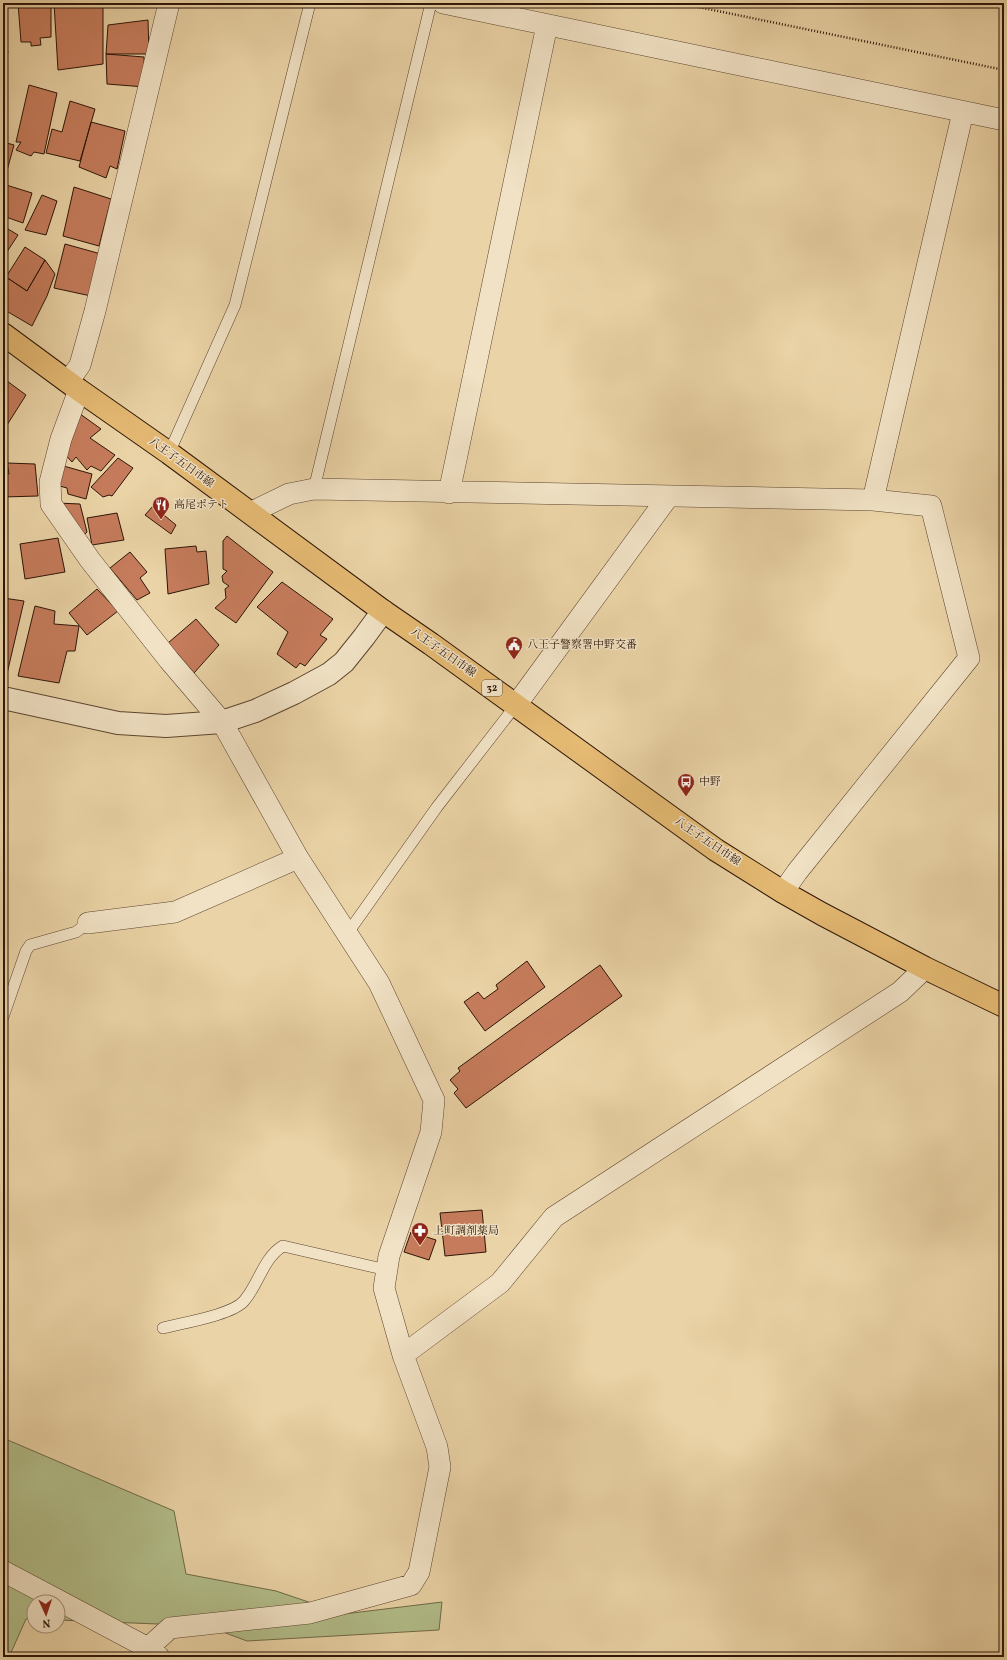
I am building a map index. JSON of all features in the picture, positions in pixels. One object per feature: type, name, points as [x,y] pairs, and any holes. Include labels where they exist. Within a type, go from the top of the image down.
[{"type":"main road","name":"八王子五日市線","points":[[3,334],[73,386],[169,453],[383,611],[716,850],[783,892],[925,968],[1004,1006]]},
{"type":"street","points":[[3,1571],[150,1654],[170,1628],[310,1613],[410,1585],[419,1572],[440,1467],[437,1447],[403,1355],[384,1288],[388,1256],[431,1132],[434,1100],[379,983],[298,858],[222,722],[169,660],[90,560],[51,504],[50,482],[62,439],[73,386],[95,311],[169,3]]},
{"type":"street","points":[[444,3],[1004,120]]},
{"type":"street","points":[[449,493],[547,25]]},
{"type":"street","points":[[872,500],[963,112]]},
{"type":"street","points":[[250,513],[289,494],[314,490],[872,500],[931,506],[969,658],[797,872],[783,892]]},
{"type":"street","points":[[516,705],[668,497]]},
{"type":"street","points":[[3,698],[118,723],[166,726],[222,722],[254,711],[294,694],[329,674],[344,662],[383,611]]},
{"type":"street","points":[[88,923],[175,912],[298,858]]},
{"type":"street","points":[[403,1355],[500,1283],[554,1217],[900,992],[925,968]]},
{"type":"lane","points":[[169,453],[235,305],[310,3]]},
{"type":"lane","points":[[314,490],[431,3]]},
{"type":"lane","points":[[347,934],[437,807],[516,705]]},
{"type":"lane","points":[[3,1017],[26,951],[30,945],[76,932],[88,923]]},
{"type":"lane","points":[[163,1328],[227,1312],[244,1302],[274,1251],[283,1246],[387,1270]]},
{"type":"path","points":[[679,3],[1004,70]]},
{"type":"green space","points":[[3,1438],[174,1511],[186,1574],[276,1591],[344,1614],[442,1602],[439,1630],[247,1641],[188,1619],[158,1624],[66,1620],[66,1594],[26,1594],[26,1619],[9,1657],[3,1657]]},
{"type":"building","points":[[18,3],[51,3],[51,37],[40,38],[41,45],[31,46],[31,42],[21,42]]},
{"type":"building","points":[[54,3],[103,3],[103,64],[58,70]]},
{"type":"building","points":[[148,20],[149,54],[106,54],[108,25]]},
{"type":"building","points":[[3,50],[8,51],[3,71]]},
{"type":"building","points":[[106,54],[144,57],[145,87],[107,84]]},
{"type":"building","points":[[29,85],[57,93],[44,154],[34,152],[31,156],[16,150],[21,142],[16,142]]},
{"type":"building","points":[[70,101],[95,109],[80,161],[46,153],[52,129],[62,132]]},
{"type":"building","points":[[91,122],[125,131],[117,169],[110,166],[106,178],[79,167]]},
{"type":"building","points":[[3,142],[14,145],[5,178],[3,178]]},
{"type":"building","points":[[3,184],[32,193],[23,223],[3,216]]},
{"type":"building","points":[[74,187],[111,199],[99,246],[63,236]]},
{"type":"building","points":[[42,195],[57,201],[46,235],[25,230]]},
{"type":"building","points":[[3,226],[18,235],[3,258]]},
{"type":"building","points":[[65,244],[101,254],[91,296],[54,288]]},
{"type":"building","points":[[25,247],[45,260],[27,291],[6,277]]},
{"type":"building","points":[[45,260],[55,274],[47,296],[32,326],[3,309],[3,285],[6,277],[27,291]]},
{"type":"building","points":[[3,378],[26,395],[7,425],[3,422]]},
{"type":"building","points":[[76,411],[101,429],[90,438],[115,455],[101,471],[91,466],[87,470],[76,457],[72,462],[61,450]]},
{"type":"building","points":[[118,458],[133,468],[112,496],[109,495],[103,497],[91,487]]},
{"type":"building","points":[[7,463],[35,464],[38,496],[3,497],[3,474],[9,474]]},
{"type":"building","points":[[60,465],[92,474],[86,499],[68,494],[67,488],[56,485]]},
{"type":"building","points":[[57,503],[80,504],[87,532],[79,540]]},
{"type":"building","name":"高尾ポテト","points":[[153,506],[176,525],[171,534],[145,515]]},
{"type":"building","points":[[117,513],[124,540],[92,545],[87,518]]},
{"type":"building","points":[[227,536],[273,572],[236,623],[215,608],[226,598],[225,589],[229,586],[223,582],[222,576],[227,571],[223,569],[223,541]]},
{"type":"building","points":[[58,538],[65,572],[25,579],[20,544]]},
{"type":"building","points":[[196,546],[197,552],[206,551],[209,584],[168,594],[165,549]]},
{"type":"building","points":[[130,552],[147,572],[140,578],[150,593],[137,600],[110,568]]},
{"type":"building","points":[[282,582],[333,619],[320,635],[327,639],[305,666],[300,663],[296,668],[277,654],[288,632],[257,607]]},
{"type":"building","points":[[97,589],[118,611],[87,635],[69,613]]},
{"type":"building","points":[[3,598],[24,601],[6,678],[3,677]]},
{"type":"building","points":[[35,606],[55,611],[54,624],[79,626],[75,651],[67,651],[59,683],[18,676]]},
{"type":"building","points":[[196,619],[219,645],[194,673],[168,643]]},
{"type":"building","points":[[527,961],[545,987],[485,1031],[464,1002],[478,992],[484,999],[498,989],[496,985]]},
{"type":"building","points":[[600,965],[622,996],[466,1108],[454,1093],[458,1089],[450,1080],[460,1071],[458,1068]]},
{"type":"building","points":[[482,1210],[486,1252],[445,1256],[440,1213]]},
{"type":"building","name":"上町調剤薬局","points":[[411,1232],[436,1240],[429,1260],[404,1252]]},
{"type":"place","name":"高尾ポテト","points":[[161,520]]},
{"type":"place","name":"八王子警察署中野交番","points":[[514,660]]},
{"type":"place","name":"中野","points":[[686,797]]},
{"type":"place","name":"上町調剤薬局","points":[[420,1246]]}]
